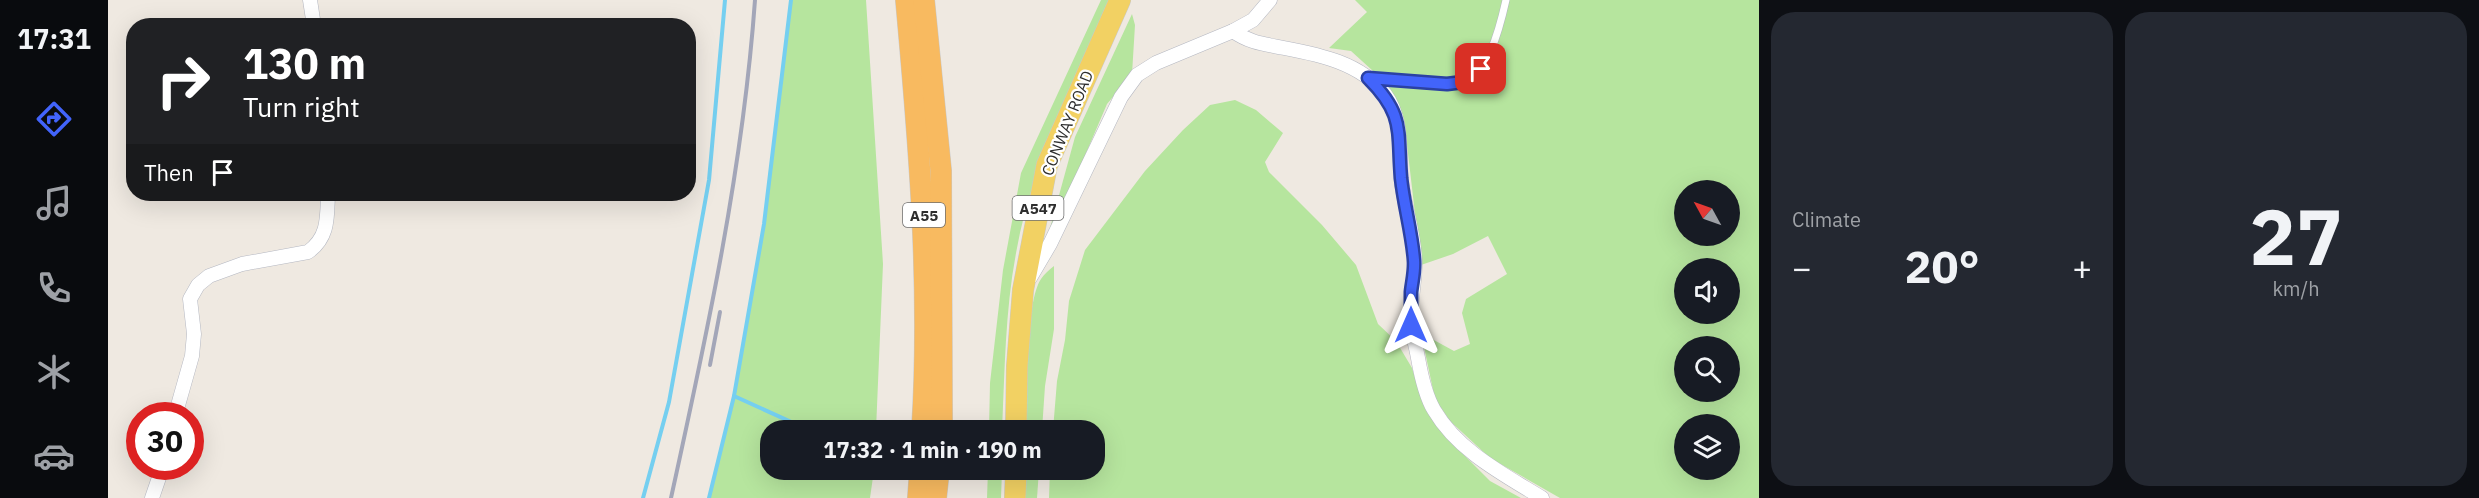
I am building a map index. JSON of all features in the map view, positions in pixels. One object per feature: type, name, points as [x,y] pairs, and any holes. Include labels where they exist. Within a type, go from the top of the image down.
[{"type":"highway","name":"A55","points":[[906,0],[924,220],[926,301],[922,420]]},
{"type":"highway","name":"A55","points":[[924,0],[941,171],[942,420]]},
{"type":"highway","points":[[918,498],[919,480]]},
{"type":"highway","points":[[936,498],[938,480]]},
{"type":"main road","name":"CONWAY ROAD","points":[[1016,420],[1017,366],[1023,290],[1047,165],[1120,0]]},
{"type":"main road","points":[[1015,498],[1016,480]]},
{"type":"street","points":[[310,0],[313,18]]},
{"type":"street","points":[[1023,290],[1050,244],[1121,97],[1137,75],[1156,63],[1233,31],[1253,20],[1270,0]]},
{"type":"street","points":[[1233,31],[1247,41],[1306,52],[1342,62],[1368,78],[1386,95],[1395,113],[1400,136],[1401,180],[1412,233],[1415,264],[1411,292],[1411,325],[1430,403],[1444,425],[1485,463],[1542,498]]},
{"type":"street","points":[[179,402],[192,356],[194,334],[190,299],[198,285],[209,276],[242,264],[308,252],[316,246],[325,231],[327,201]]},
{"type":"street","points":[[152,498],[158,480]]},
{"type":"lane","points":[[1368,78],[1447,84],[1463,82],[1472,77],[1481,69],[1487,56],[1506,0]]},
{"type":"green space","points":[[791,0],[866,0],[883,264],[876,420],[760,420],[760,480],[873,480],[870,498],[709,498],[734,396],[764,224]]},
{"type":"green space","points":[[1101,0],[1112,0],[1057,121],[1024,216],[1010,293],[1002,420],[989,420],[990,383],[1003,270],[1021,173]]},
{"type":"green space","points":[[1355,0],[1759,0],[1759,498],[1560,498],[1490,458],[1450,421],[1435,399],[1421,333],[1454,351],[1470,344],[1462,313],[1466,299],[1507,274],[1488,236],[1453,254],[1421,265],[1404,119],[1393,97],[1373,71],[1351,51],[1329,48],[1367,12]]},
{"type":"green space","points":[[1132,14],[1135,25],[1132,74],[1107,104],[1066,200],[1050,228],[1075,137]]},
{"type":"green space","points":[[1235,100],[1256,110],[1283,133],[1265,162],[1269,172],[1322,225],[1356,265],[1378,324],[1396,341],[1412,368],[1425,408],[1444,435],[1490,481],[1521,498],[1049,498],[1050,480],[1105,480],[1105,420],[1054,420],[1069,301],[1085,250],[1145,171],[1210,105]]},
{"type":"green space","points":[[1054,266],[1054,329],[1045,386],[1043,420],[1024,420],[1029,328],[1036,290],[1045,274]]},
{"type":"green space","points":[[988,480],[1002,480],[1001,498],[987,498]]},
{"type":"green space","points":[[1022,480],[1038,480],[1037,498],[1022,498]]},
{"type":"waterway","points":[[643,498],[669,402],[709,180],[725,0]]},
{"type":"waterway","points":[[709,498],[734,396],[764,224],[791,0]]},
{"type":"waterway","points":[[734,396],[787,420]]},
{"type":"railway","points":[[671,498],[698,375],[733,188],[755,0]]},
{"type":"railway","points":[[710,365],[720,312]]},
{"type":"route","points":[[1411,325],[1411,292],[1415,264],[1412,233],[1401,180],[1400,136],[1395,113],[1386,95],[1368,78],[1447,84],[1463,82],[1481,69]]}]
